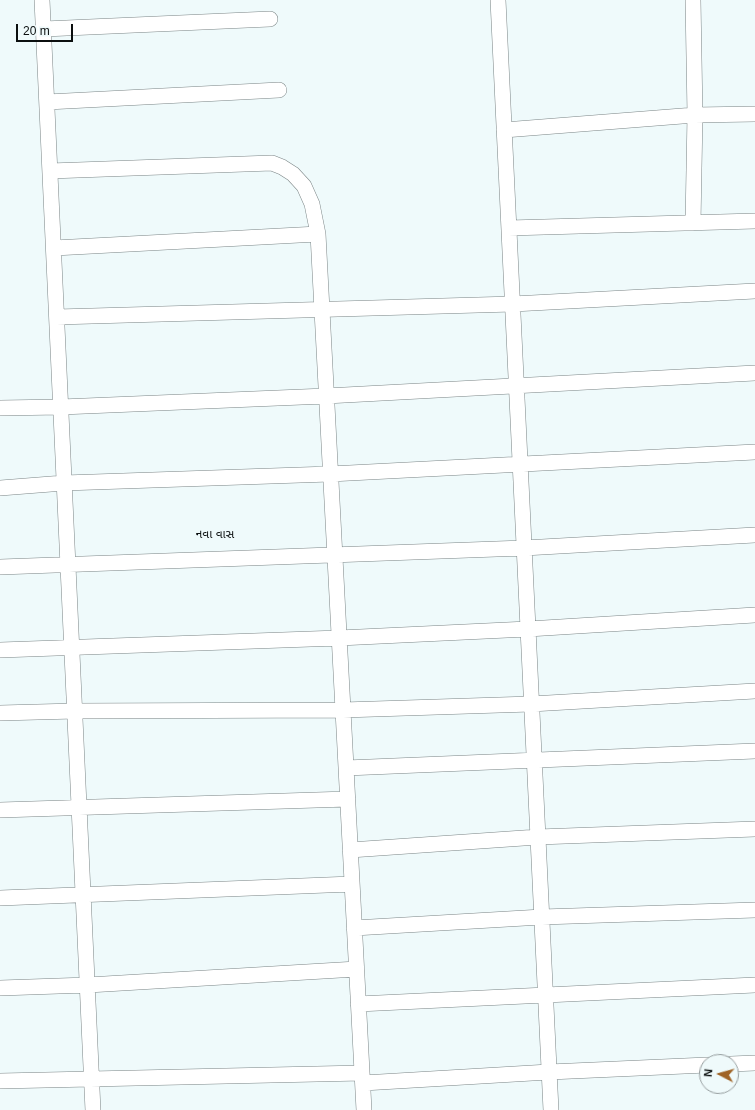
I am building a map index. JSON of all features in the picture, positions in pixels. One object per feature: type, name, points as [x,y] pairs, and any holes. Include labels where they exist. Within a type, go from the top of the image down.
[{"type":"street","points":[[42,0],[93,1110]]},
{"type":"street","points":[[498,0],[551,1110]]},
{"type":"street","points":[[693,0],[695,116],[693,223]]},
{"type":"street","points":[[44,29],[270,19]]},
{"type":"street","points":[[47,102],[279,90]]},
{"type":"street","points":[[504,130],[695,116],[755,114]]},
{"type":"street","points":[[50,171],[272,163],[293,174],[304,186],[312,204],[318,234],[364,1110]]},
{"type":"street","points":[[509,228],[755,221]]},
{"type":"street","points":[[54,248],[318,234]]},
{"type":"street","points":[[57,317],[512,304],[755,291]]},
{"type":"street","points":[[0,408],[61,408],[326,396],[755,373]]},
{"type":"street","points":[[0,488],[64,483],[330,474],[755,452]]},
{"type":"street","points":[[0,567],[524,548],[755,535]]},
{"type":"street","points":[[0,650],[339,638],[528,629],[755,615]]},
{"type":"street","points":[[0,713],[75,711],[343,710],[531,704],[755,691]]},
{"type":"street","points":[[346,768],[755,751]]},
{"type":"street","points":[[0,810],[79,806],[348,799]]},
{"type":"street","points":[[350,850],[538,837],[755,829]]},
{"type":"street","points":[[0,898],[352,884]]},
{"type":"street","points":[[354,928],[542,917],[755,910]]},
{"type":"street","points":[[0,988],[88,985],[357,969]]},
{"type":"street","points":[[358,1004],[755,985]]},
{"type":"street","points":[[739,1064],[755,1063]]},
{"type":"street","points":[[0,1081],[92,1079],[362,1078],[699,1065]]},
{"type":"district","name":"નવા વાસ","points":[[215,535]]}]
